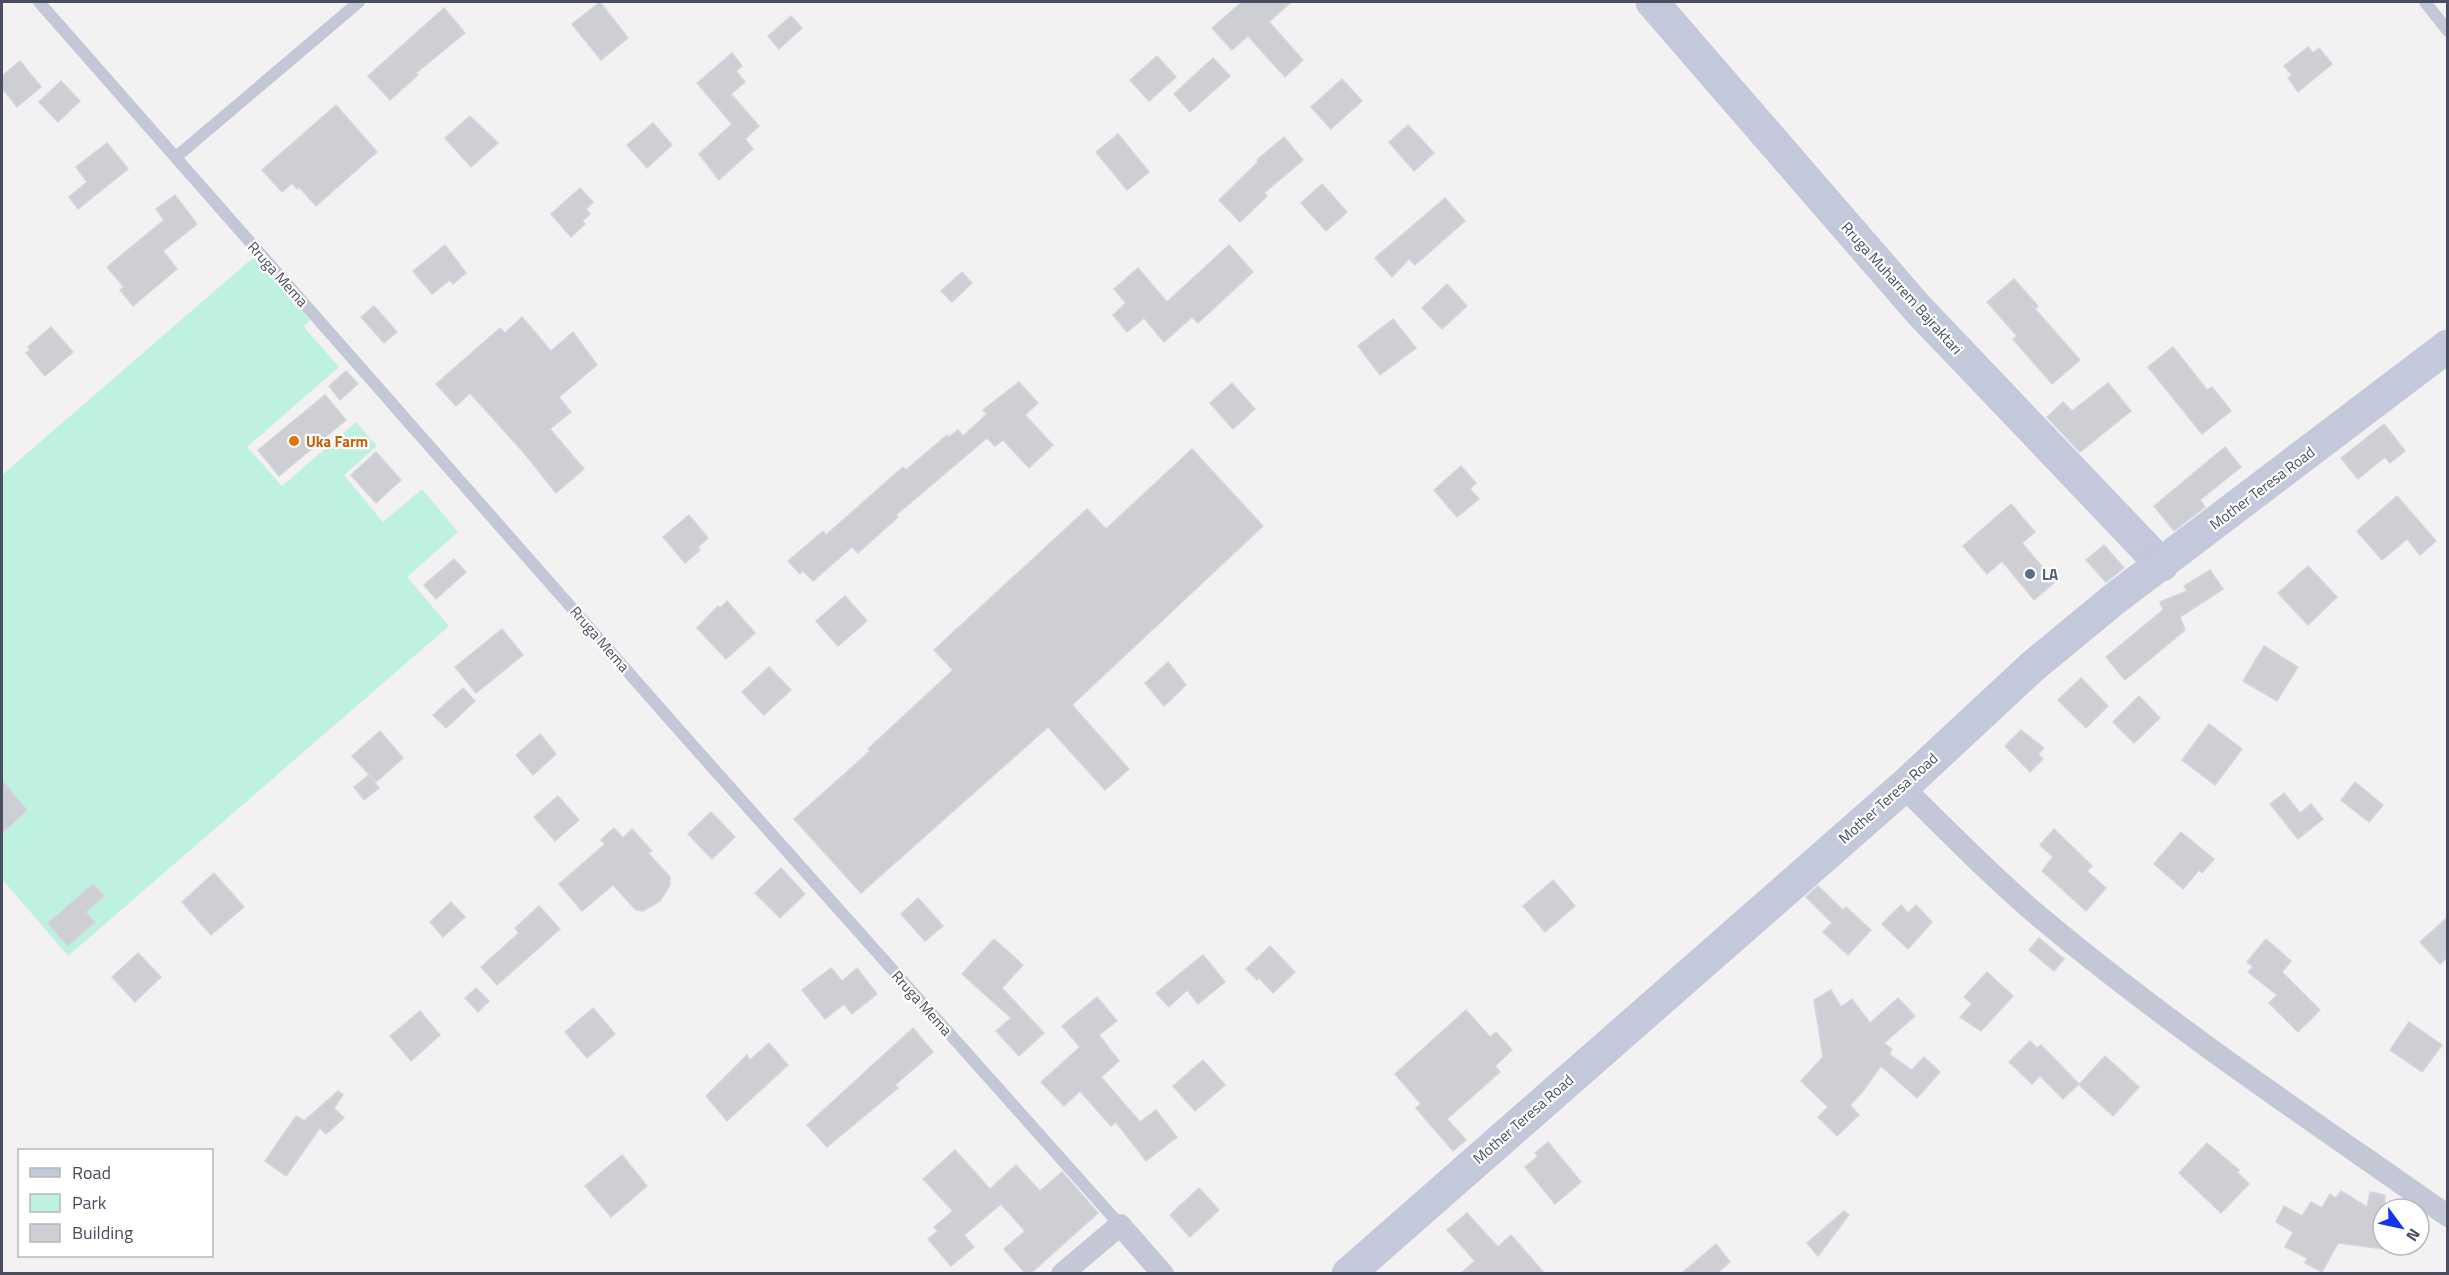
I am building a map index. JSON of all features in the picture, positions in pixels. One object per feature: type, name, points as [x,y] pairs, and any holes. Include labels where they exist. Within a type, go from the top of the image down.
[{"type":"main road","name":"Rruga Muharrem Bajraktari","points":[[1652,2],[1918,309],[2162,565]]},
{"type":"main road","name":"Mother Teresa Road","points":[[1348,1274],[1903,787],[2033,666],[2113,600],[2448,346]]},
{"type":"street","points":[[1903,787],[1984,867],[2051,926],[2209,1048],[2448,1216]]},
{"type":"street","points":[[1062,1274],[1120,1225]]},
{"type":"street","name":"Rruga Mema","points":[[1120,1225],[1163,1274]]},
{"type":"lane","name":"Rruga Mema","points":[[39,2],[694,748],[1120,1225]]},
{"type":"lane","points":[[176,158],[359,2]]},
{"type":"lane","points":[[2425,2],[2448,31]]},
{"type":"green space","points":[[255,256],[310,320],[304,327],[339,367],[247,447],[282,486],[356,422],[377,446],[344,475],[383,522],[422,489],[458,532],[407,577],[449,626],[68,956],[2,879],[2,475]]},
{"type":"building","points":[[600,2],[628,38],[601,60],[572,24]]},
{"type":"building","points":[[1242,2],[1291,2],[1269,22],[1303,60],[1285,77],[1248,36],[1232,50],[1212,28]]},
{"type":"building","points":[[444,8],[465,33],[416,73],[418,75],[390,100],[368,76]]},
{"type":"building","points":[[791,16],[802,28],[779,49],[768,36]]},
{"type":"building","points":[[2308,47],[2313,53],[2319,48],[2332,64],[2298,92],[2288,78],[2292,75],[2284,66]]},
{"type":"building","points":[[732,53],[742,66],[736,71],[745,82],[731,94],[759,126],[745,139],[753,149],[719,180],[699,154],[732,124],[697,83]]},
{"type":"building","points":[[1157,56],[1176,77],[1149,101],[1130,80]]},
{"type":"building","points":[[1213,58],[1230,76],[1190,112],[1174,94]]},
{"type":"building","points":[[20,61],[41,87],[17,107],[2,88],[2,76]]},
{"type":"building","points":[[1342,79],[1362,101],[1331,129],[1311,107]]},
{"type":"building","points":[[61,81],[80,101],[58,122],[39,102]]},
{"type":"building","points":[[336,105],[377,152],[316,206],[299,187],[297,189],[292,183],[282,192],[262,170]]},
{"type":"building","points":[[470,116],[498,143],[471,167],[445,138]]},
{"type":"building","points":[[653,123],[672,145],[647,168],[627,145]]},
{"type":"building","points":[[1408,125],[1434,153],[1414,171],[1389,142]]},
{"type":"building","points":[[1118,134],[1149,172],[1127,190],[1096,152]]},
{"type":"building","points":[[1284,137],[1303,160],[1264,193],[1267,196],[1240,222],[1219,200],[1258,162],[1257,160]]},
{"type":"building","points":[[107,143],[128,169],[78,209],[69,197],[87,182],[76,167]]},
{"type":"building","points":[[1322,184],[1347,212],[1326,231],[1301,203]]},
{"type":"building","points":[[580,188],[593,202],[586,209],[590,214],[582,221],[585,224],[571,237],[551,214]]},
{"type":"building","points":[[175,195],[197,224],[163,251],[177,269],[133,306],[120,290],[124,287],[107,267],[164,220],[156,209]]},
{"type":"building","points":[[1445,198],[1465,221],[1415,265],[1409,259],[1392,277],[1375,258]]},
{"type":"building","points":[[445,245],[466,273],[453,284],[450,280],[432,294],[413,271]]},
{"type":"building","points":[[1229,245],[1253,272],[1198,323],[1192,317],[1164,342],[1144,318],[1127,332],[1113,315],[1126,303],[1114,289],[1138,268],[1167,302]]},
{"type":"building","points":[[962,272],[972,283],[952,302],[941,291]]},
{"type":"building","points":[[2014,279],[2038,306],[2035,309],[2080,360],[2052,384],[2013,339],[2017,336],[1987,302]]},
{"type":"building","points":[[1447,284],[1467,306],[1442,329],[1422,308]]},
{"type":"building","points":[[374,306],[397,332],[384,343],[361,317]]},
{"type":"building","points":[[522,317],[551,351],[573,332],[597,365],[559,397],[571,412],[550,429],[584,469],[556,493],[524,453],[470,393],[456,406],[436,384],[500,328],[505,333]]},
{"type":"building","points":[[1393,319],[1416,348],[1380,375],[1358,346]]},
{"type":"building","points":[[51,327],[73,352],[45,376],[26,353],[30,350],[28,347]]},
{"type":"building","points":[[2173,347],[2207,390],[2212,387],[2231,411],[2202,434],[2148,367]]},
{"type":"building","points":[[346,371],[358,384],[340,400],[329,386]]},
{"type":"building","points":[[1019,382],[1038,403],[1025,415],[1053,445],[1029,468],[1003,440],[995,446],[987,438],[896,515],[898,517],[858,553],[852,547],[813,581],[803,571],[800,574],[788,561],[823,531],[826,535],[903,467],[906,470],[947,435],[949,437],[958,430],[963,436],[987,414],[983,410]]},
{"type":"building","points":[[1232,383],[1255,409],[1233,429],[1210,403]]},
{"type":"building","points":[[2108,383],[2131,411],[2080,452],[2047,417],[2063,402],[2072,411]]},
{"type":"building","points":[[325,395],[346,420],[279,476],[258,450]]},
{"type":"building","points":[[2384,424],[2405,451],[2390,463],[2385,457],[2358,479],[2341,458]]},
{"type":"building","points":[[2225,447],[2241,467],[2200,500],[2205,507],[2174,531],[2154,506]]},
{"type":"building","points":[[1192,449],[1263,526],[1072,705],[1129,769],[1105,790],[1048,727],[861,893],[794,819],[870,751],[868,749],[953,670],[934,650],[1087,509],[1106,529]]},
{"type":"building","points":[[376,452],[401,480],[376,503],[351,475]]},
{"type":"building","points":[[1461,466],[1476,483],[1470,489],[1479,499],[1457,517],[1434,490]]},
{"type":"building","points":[[2397,496],[2436,541],[2420,555],[2407,539],[2382,560],[2357,531]]},
{"type":"building","points":[[2011,504],[2035,532],[2022,543],[2055,582],[2034,600],[2002,561],[1987,574],[1963,546]]},
{"type":"building","points":[[689,515],[708,538],[698,547],[700,550],[685,563],[663,537]]},
{"type":"building","points":[[2104,545],[2124,568],[2106,582],[2086,560]]},
{"type":"building","points":[[454,559],[466,572],[436,599],[424,585]]},
{"type":"building","points":[[2308,566],[2337,597],[2308,625],[2278,593]]},
{"type":"building","points":[[2210,570],[2223,589],[2180,617],[2185,630],[2125,680],[2106,657],[2163,610],[2160,602],[2187,591],[2184,586]]},
{"type":"building","points":[[845,596],[867,621],[838,646],[816,621]]},
{"type":"building","points":[[727,601],[755,633],[726,659],[697,628],[718,606],[720,608]]},
{"type":"building","points":[[502,629],[523,655],[476,693],[455,667]]},
{"type":"building","points":[[2264,646],[2298,667],[2277,701],[2243,681]]},
{"type":"building","points":[[1168,662],[1186,685],[1164,706],[1145,683]]},
{"type":"building","points":[[769,667],[791,690],[764,715],[742,692]]},
{"type":"building","points":[[2081,678],[2108,706],[2086,728],[2058,700]]},
{"type":"building","points":[[463,688],[475,701],[446,728],[433,715]]},
{"type":"building","points":[[2139,696],[2160,718],[2134,743],[2113,722]]},
{"type":"building","points":[[2209,724],[2242,749],[2215,785],[2182,760]]},
{"type":"building","points":[[2021,730],[2044,748],[2038,754],[2043,759],[2030,772],[2005,746]]},
{"type":"building","points":[[380,731],[403,758],[376,782],[352,756]]},
{"type":"building","points":[[540,734],[556,754],[533,775],[516,755]]},
{"type":"building","points":[[369,775],[379,788],[364,800],[354,787]]},
{"type":"building","points":[[2,781],[27,810],[2,833]]},
{"type":"building","points":[[2355,782],[2383,805],[2369,822],[2341,800]]},
{"type":"building","points":[[2284,793],[2300,813],[2311,804],[2323,819],[2298,839],[2270,804]]},
{"type":"building","points":[[558,796],[579,820],[555,841],[534,817]]},
{"type":"building","points":[[711,812],[735,837],[712,859],[688,834]]},
{"type":"building","points":[[614,828],[623,838],[632,829],[652,851],[648,853],[670,877],[670,885],[660,901],[643,911],[636,910],[613,885],[582,911],[559,884],[605,844],[601,840]]},
{"type":"building","points":[[2054,829],[2092,866],[2087,871],[2106,888],[2086,911],[2042,871],[2053,857],[2040,845]]},
{"type":"building","points":[[2181,832],[2214,859],[2202,873],[2199,870],[2183,889],[2154,864]]},
{"type":"building","points":[[781,868],[805,894],[780,918],[755,893]]},
{"type":"building","points":[[214,873],[244,907],[211,935],[182,902]]},
{"type":"building","points":[[1553,880],[1575,906],[1545,932],[1523,906]]},
{"type":"building","points":[[93,884],[104,896],[86,912],[95,922],[68,946],[48,923]]},
{"type":"building","points":[[1818,886],[1843,910],[1846,907],[1871,930],[1848,955],[1823,932],[1832,923],[1806,897]]},
{"type":"building","points":[[918,898],[943,926],[925,941],[901,914]]},
{"type":"building","points":[[451,902],[465,917],[443,937],[430,922]]},
{"type":"building","points":[[1901,905],[1908,913],[1916,905],[1932,922],[1908,949],[1882,924]]},
{"type":"building","points":[[539,906],[560,929],[497,985],[481,967],[519,933],[515,928]]},
{"type":"building","points":[[2448,917],[2448,957],[2440,964],[2420,942]]},
{"type":"building","points":[[2039,938],[2064,959],[2054,971],[2029,950]]},
{"type":"building","points":[[994,939],[1023,965],[1002,988],[1044,1033],[1019,1056],[996,1031],[1011,1018],[962,974]]},
{"type":"building","points":[[2266,939],[2291,961],[2282,972],[2320,1010],[2298,1032],[2269,1003],[2277,995],[2248,972],[2253,967],[2247,962]]},
{"type":"building","points":[[1270,946],[1295,972],[1273,993],[1259,978],[1257,980],[1246,969]]},
{"type":"building","points":[[138,953],[161,977],[135,1002],[112,977]]},
{"type":"building","points":[[1203,955],[1225,982],[1198,1004],[1187,990],[1169,1007],[1156,993]]},
{"type":"building","points":[[831,968],[842,981],[857,968],[877,994],[852,1014],[844,1004],[825,1019],[802,990]]},
{"type":"building","points":[[1987,972],[2013,996],[1981,1031],[1960,1017],[1972,1004],[1964,997]]},
{"type":"building","points":[[476,988],[489,1001],[478,1012],[465,998]]},
{"type":"building","points":[[1831,990],[1841,1007],[1852,999],[1870,1023],[1898,998],[1915,1016],[1884,1043],[1892,1049],[1889,1054],[1912,1070],[1924,1057],[1940,1072],[1917,1098],[1881,1066],[1850,1105],[1859,1115],[1837,1136],[1818,1117],[1828,1107],[1801,1081],[1823,1057],[1814,1000]]},
{"type":"building","points":[[1097,997],[1117,1021],[1099,1035],[1119,1061],[1101,1077],[1140,1122],[1156,1110],[1177,1137],[1146,1161],[1116,1122],[1111,1126],[1080,1091],[1064,1106],[1041,1082],[1080,1047],[1062,1026]]},
{"type":"building","points":[[593,1008],[615,1034],[587,1058],[565,1032]]},
{"type":"building","points":[[1466,1010],[1490,1037],[1496,1032],[1512,1050],[1495,1066],[1500,1072],[1447,1119],[1466,1140],[1453,1151],[1416,1108],[1421,1104],[1395,1074]]},
{"type":"building","points":[[420,1011],[440,1035],[411,1061],[390,1036]]},
{"type":"building","points":[[2409,1022],[2442,1045],[2422,1072],[2390,1050]]},
{"type":"building","points":[[913,1028],[933,1052],[895,1085],[898,1088],[827,1147],[807,1125]]},
{"type":"building","points":[[2030,1041],[2037,1048],[2041,1045],[2079,1084],[2063,1099],[2040,1076],[2032,1084],[2009,1062]]},
{"type":"building","points":[[769,1043],[788,1065],[727,1121],[706,1096],[747,1055],[750,1060]]},
{"type":"building","points":[[2105,1056],[2139,1087],[2113,1116],[2079,1085]]},
{"type":"building","points":[[1203,1060],[1225,1085],[1195,1111],[1173,1086]]},
{"type":"building","points":[[338,1091],[343,1095],[334,1108],[344,1118],[326,1134],[320,1128],[286,1176],[265,1161],[296,1116],[304,1121]]},
{"type":"building","points":[[1548,1142],[1581,1182],[1555,1204],[1525,1167],[1538,1156],[1535,1153]]},
{"type":"building","points":[[2207,1143],[2239,1170],[2237,1172],[2249,1184],[2221,1213],[2179,1173]]},
{"type":"building","points":[[955,1150],[990,1189],[1016,1165],[1040,1191],[1062,1172],[1098,1213],[1030,1274],[1026,1274],[1004,1249],[1025,1231],[1001,1204],[964,1235],[974,1247],[951,1266],[928,1239],[938,1231],[934,1227],[953,1211],[923,1179]]},
{"type":"building","points":[[622,1155],[647,1186],[611,1217],[585,1186]]},
{"type":"building","points":[[1199,1188],[1219,1210],[1190,1237],[1170,1215]]},
{"type":"building","points":[[2341,1191],[2367,1207],[2370,1192],[2385,1195],[2385,1197],[2371,1197],[2371,1247],[2338,1243],[2322,1272],[2305,1263],[2307,1258],[2285,1247],[2293,1232],[2276,1222],[2284,1206],[2302,1216],[2311,1202],[2322,1208],[2330,1194],[2336,1198]]},
{"type":"building","points":[[1844,1211],[1849,1215],[1818,1256],[1807,1243]]},
{"type":"building","points":[[1467,1213],[1498,1247],[1511,1235],[1545,1274],[1460,1274],[1475,1261],[1447,1230]]},
{"type":"building","points":[[1716,1244],[1730,1262],[1716,1274],[1681,1274]]},
{"type":"place","name":"Uka Farm","points":[[294,441]]},
{"type":"place","name":"LA","points":[[2030,574]]}]
